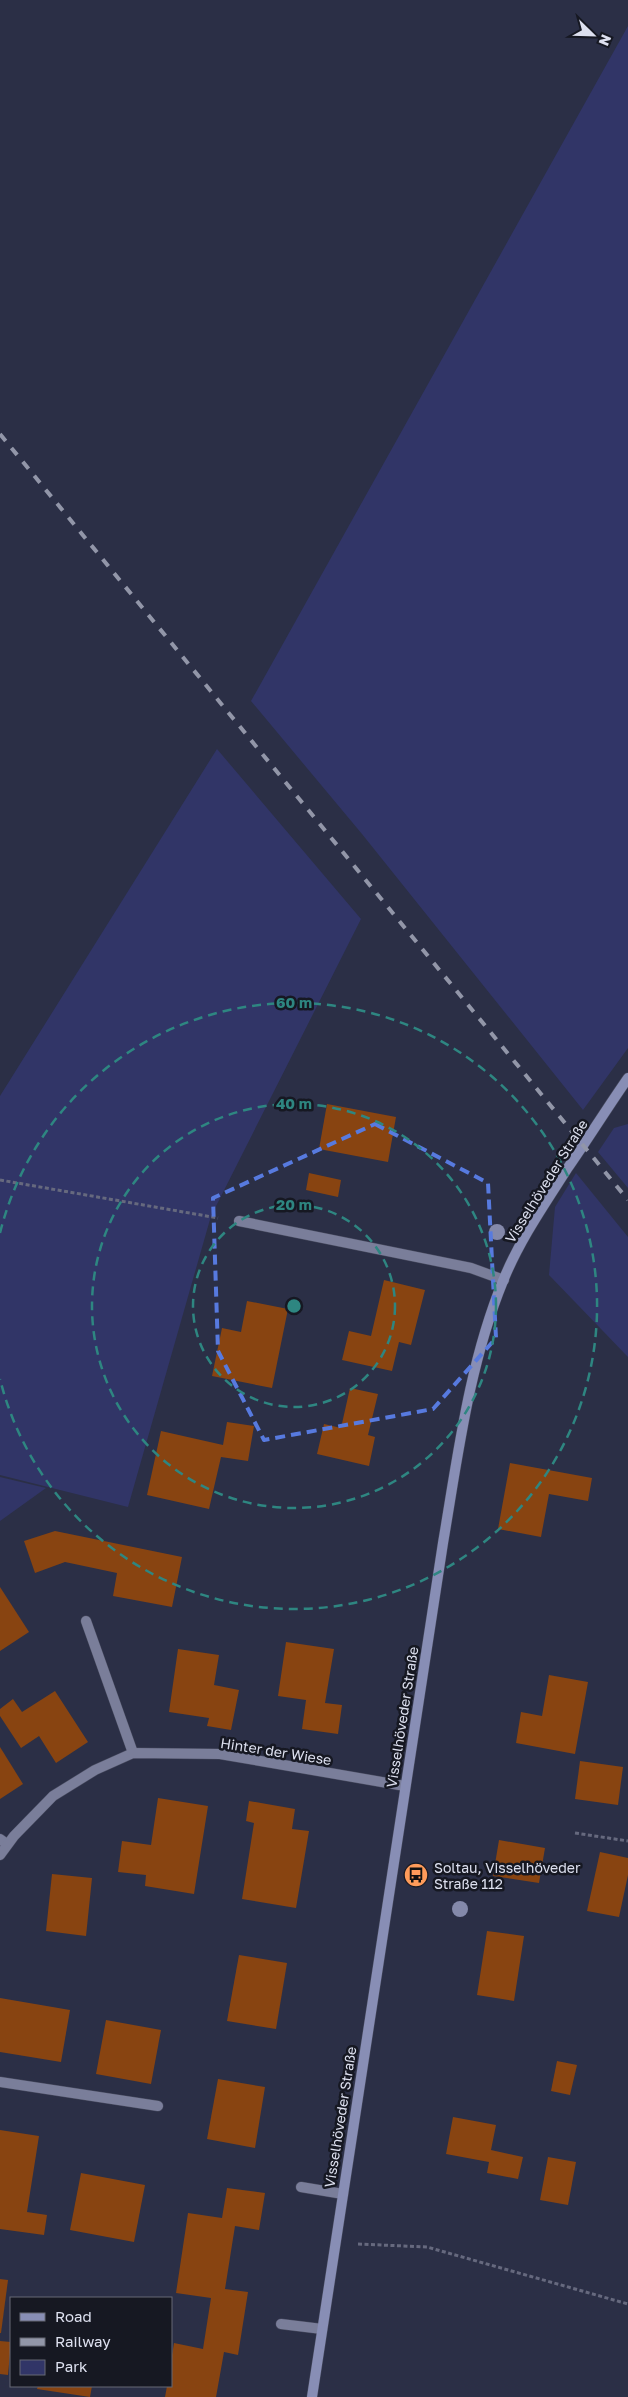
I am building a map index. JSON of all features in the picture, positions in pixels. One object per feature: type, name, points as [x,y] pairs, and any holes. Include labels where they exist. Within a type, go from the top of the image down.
[{"type":"street","name":"Visselhöveder Straße","points":[[312,2397],[405,1786],[465,1416],[481,1345],[504,1280],[542,1208],[628,1078]]},
{"type":"street","points":[[239,1221],[471,1268],[504,1280]]},
{"type":"street","points":[[86,1620],[133,1753]]},
{"type":"street","name":"Hinter der Wiese","points":[[0,1856],[4,1842],[53,1796],[95,1770],[133,1753],[220,1754],[405,1786]]},
{"type":"street","points":[[0,2082],[158,2106]]},
{"type":"street","points":[[301,2187],[342,2194]]},
{"type":"street","points":[[281,2324],[322,2329]]},
{"type":"path","points":[[0,1180],[239,1221]]},
{"type":"path","points":[[575,1833],[628,1841]]},
{"type":"path","points":[[368,2244],[427,2247],[628,2304]]},
{"type":"highlighted area","points":[[375,1124],[488,1183],[496,1338],[433,1409],[264,1440],[218,1351],[213,1198]]},
{"type":"green space","points":[[628,26],[628,1048],[583,1110],[362,834],[251,701]]},
{"type":"green space","points":[[217,749],[361,919],[211,1216],[128,1507],[0,1475],[0,1096]]},
{"type":"green space","points":[[628,1124],[628,1188],[598,1152],[614,1128]]},
{"type":"green space","points":[[576,1173],[628,1237],[628,1357],[549,1275],[555,1207]]},
{"type":"green space","points":[[0,1477],[46,1488],[0,1521]]},
{"type":"building","points":[[327,1104],[396,1117],[388,1162],[319,1149]]},
{"type":"building","points":[[309,1173],[341,1180],[338,1197],[306,1190]]},
{"type":"building","points":[[384,1280],[425,1290],[411,1345],[399,1342],[392,1371],[342,1360],[349,1331],[371,1336]]},
{"type":"building","points":[[247,1301],[288,1309],[272,1388],[212,1376],[222,1328],[241,1332]]},
{"type":"building","points":[[350,1388],[378,1394],[368,1435],[375,1437],[369,1466],[317,1454],[324,1424],[341,1428]]},
{"type":"building","points":[[227,1422],[254,1426],[248,1461],[221,1457],[209,1509],[147,1495],[161,1431],[223,1445]]},
{"type":"building","points":[[510,1463],[592,1478],[588,1501],[549,1494],[541,1537],[498,1529]]},
{"type":"building","points":[[55,1531],[182,1557],[172,1607],[113,1596],[117,1573],[65,1562],[35,1573],[24,1541]]},
{"type":"building","points":[[0,1587],[29,1632],[0,1651]]},
{"type":"building","points":[[286,1642],[334,1649],[325,1703],[342,1705],[338,1734],[302,1729],[306,1700],[278,1696]]},
{"type":"building","points":[[178,1649],[219,1655],[214,1685],[239,1690],[231,1730],[207,1726],[209,1718],[169,1712]]},
{"type":"building","points":[[549,1675],[588,1682],[575,1754],[516,1743],[521,1712],[542,1716]]},
{"type":"building","points":[[55,1691],[88,1742],[56,1763],[39,1736],[21,1748],[0,1716],[0,1709],[13,1699],[22,1712]]},
{"type":"building","points":[[0,1747],[23,1784],[0,1799]]},
{"type":"building","points":[[580,1761],[623,1767],[618,1805],[575,1799]]},
{"type":"building","points":[[158,1798],[208,1806],[194,1894],[145,1886],[146,1875],[118,1872],[122,1841],[151,1845]]},
{"type":"building","points":[[249,1801],[295,1809],[292,1829],[309,1831],[296,1908],[242,1899],[254,1823],[246,1821]]},
{"type":"building","points":[[499,1840],[545,1848],[539,1883],[493,1876]]},
{"type":"building","points":[[600,1852],[628,1858],[628,1875],[619,1917],[587,1911]]},
{"type":"building","points":[[52,1874],[92,1878],[86,1936],[46,1931]]},
{"type":"building","points":[[487,1931],[524,1936],[514,2001],[477,1995]]},
{"type":"building","points":[[239,1955],[287,1963],[276,2029],[227,2021]]},
{"type":"building","points":[[0,1998],[70,2010],[61,2062],[0,2052]]},
{"type":"building","points":[[106,2020],[161,2030],[151,2084],[96,2074]]},
{"type":"building","points":[[557,2061],[577,2065],[570,2095],[551,2091]]},
{"type":"building","points":[[218,2079],[265,2087],[255,2148],[207,2139]]},
{"type":"building","points":[[453,2117],[496,2125],[491,2150],[523,2157],[518,2179],[487,2173],[489,2162],[446,2154]]},
{"type":"building","points":[[0,2130],[39,2136],[27,2212],[47,2215],[44,2235],[0,2229]]},
{"type":"building","points":[[548,2157],[576,2162],[568,2205],[540,2200]]},
{"type":"building","points":[[81,2173],[145,2185],[134,2242],[70,2230]]},
{"type":"building","points":[[227,2188],[265,2193],[259,2230],[235,2226],[225,2289],[248,2292],[238,2355],[224,2352],[216,2397],[165,2397],[167,2387],[172,2387],[174,2343],[203,2349],[211,2298],[176,2293],[188,2213],[222,2218]]},
{"type":"building","points":[[0,2279],[8,2280],[1,2333],[0,2333]]},
{"type":"building","points":[[0,2341],[10,2342],[8,2375],[0,2374]]},
{"type":"building","points":[[38,2387],[92,2387],[90,2397],[37,2389]]},
{"type":"railway","points":[[0,434],[628,1200]]},
{"type":"place","name":"Soltau, Visselhöveder Straße 112","points":[[416,1875]]}]
